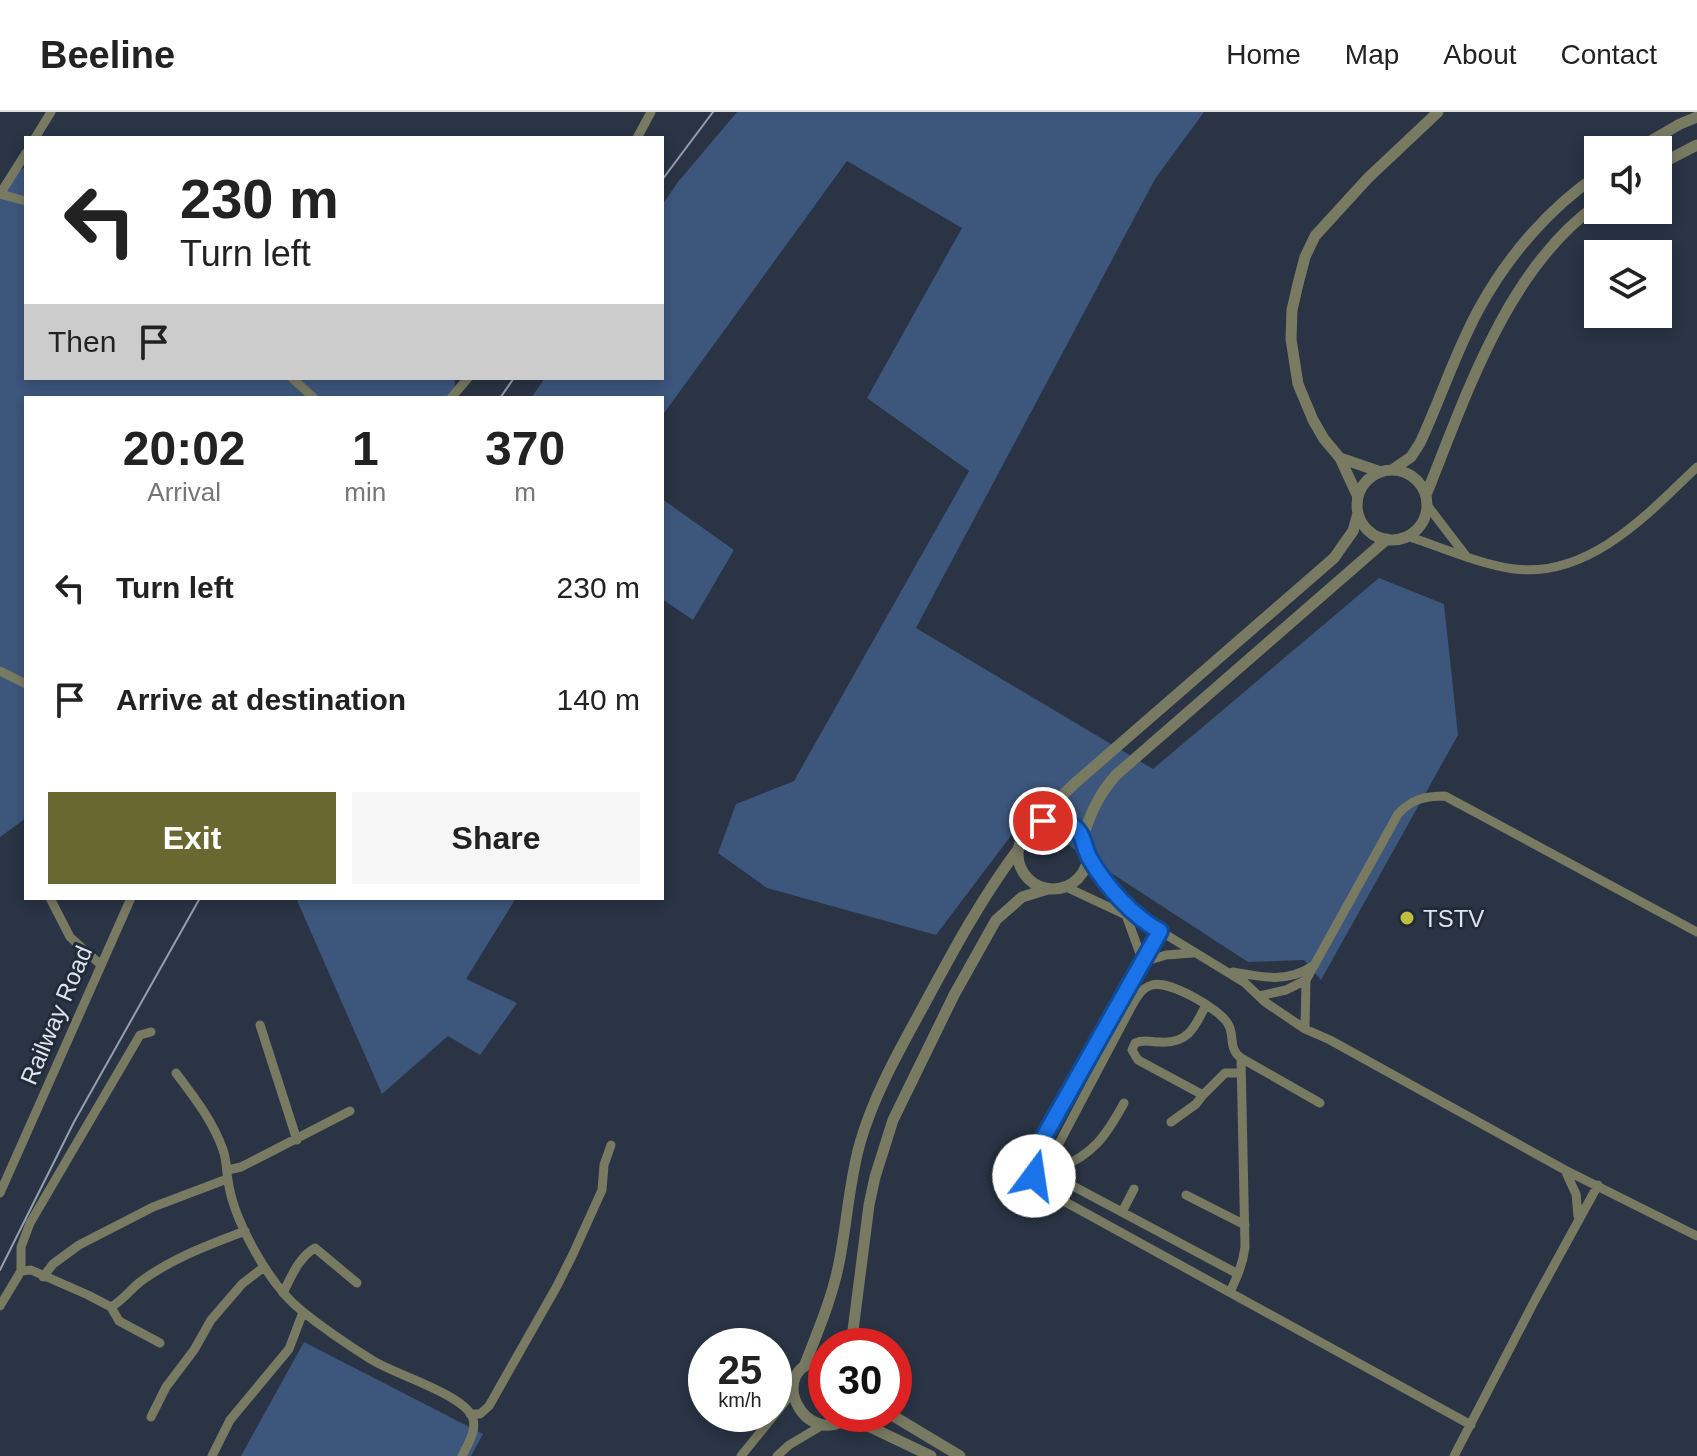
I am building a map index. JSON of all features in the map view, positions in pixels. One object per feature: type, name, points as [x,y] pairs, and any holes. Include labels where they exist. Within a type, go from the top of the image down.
[{"type":"street","points":[[36,136],[51,112]]},
{"type":"street","points":[[638,136],[651,112]]},
{"type":"street","points":[[1358,497],[1340,458],[1324,439],[1304,402],[1293,363],[1292,310],[1305,257],[1315,236],[1438,112]]},
{"type":"street","points":[[1661,136],[1697,117]]},
{"type":"street","points":[[1672,158],[1697,145]]},
{"type":"street","points":[[24,156],[0,194],[24,200]]},
{"type":"street","points":[[808,1420],[795,1405],[792,1393],[795,1378],[804,1367],[831,1293],[839,1263],[853,1171],[872,1110],[885,1077],[949,959],[1030,828],[1074,784],[1334,558],[1353,531],[1362,486],[1411,457],[1420,443],[1480,307],[1505,267],[1557,207],[1584,186]]},
{"type":"street","points":[[1407,536],[1422,523],[1426,500],[1489,347],[1524,281],[1571,225],[1584,215]]},
{"type":"street","points":[[294,380],[312,396]]},
{"type":"street","points":[[453,396],[466,380]]},
{"type":"street","points":[[1340,458],[1414,477],[1426,500],[1466,556]]},
{"type":"street","points":[[1083,837],[1091,810],[1103,789],[1116,775],[1387,539],[1407,536],[1514,569],[1539,570],[1565,564],[1598,551],[1650,512],[1697,467]]},
{"type":"street","points":[[1358,513],[1369,530],[1387,539]]},
{"type":"street","points":[[0,671],[24,683]]},
{"type":"street","points":[[1305,1029],[1306,980],[1398,814],[1424,797],[1445,796],[1697,932]]},
{"type":"street","points":[[1030,828],[1043,821],[1059,820],[1073,825],[1083,837],[1088,856],[1141,921]]},
{"type":"street","points":[[1019,848],[1018,859],[1028,879],[1048,889]]},
{"type":"street","points":[[853,1328],[875,1177],[901,1100],[996,920],[1007,907],[1022,897],[1066,887],[1077,880],[1085,869],[1088,856]]},
{"type":"street","points":[[1066,887],[1141,921],[1226,970],[1305,1029],[1565,1170],[1697,1236]]},
{"type":"street","points":[[51,900],[70,937],[101,965]]},
{"type":"street","name":"Railway Road","points":[[0,1193],[3,1178],[130,900]]},
{"type":"street","points":[[1126,915],[1143,962]]},
{"type":"street","points":[[1160,931],[1037,1149],[1032,1162],[1034,1176],[1040,1186],[1471,1425]]},
{"type":"street","points":[[1143,962],[1166,955],[1197,953]]},
{"type":"street","points":[[1226,970],[1271,979],[1294,975],[1314,965]]},
{"type":"street","points":[[1259,996],[1286,990],[1306,980]]},
{"type":"street","points":[[1238,1274],[1064,1180],[1057,1169],[1055,1151],[1138,994],[1155,984],[1167,984],[1219,1012],[1231,1028],[1236,1054],[1320,1103]]},
{"type":"street","points":[[1203,1095],[1138,1060],[1132,1050],[1135,1043],[1141,1040],[1183,1040],[1194,1030],[1206,1005]]},
{"type":"street","points":[[260,1025],[297,1140]]},
{"type":"street","points":[[0,1306],[21,1271],[21,1247],[30,1223],[140,1035],[151,1032]]},
{"type":"street","points":[[1230,1292],[1245,1247],[1241,1058]]},
{"type":"street","points":[[176,1073],[209,1120],[223,1151],[245,1231],[264,1267],[283,1293],[303,1312],[374,1361],[414,1378],[460,1404],[470,1414],[473,1428],[462,1456]]},
{"type":"street","points":[[1171,1122],[1196,1104],[1225,1073],[1240,1073]]},
{"type":"street","points":[[1057,1169],[1075,1162],[1095,1147],[1124,1103]]},
{"type":"street","points":[[43,1277],[53,1264],[79,1245],[297,1140],[350,1111]]},
{"type":"street","points":[[470,1414],[480,1414],[489,1406],[557,1286],[602,1190],[604,1165],[611,1145]]},
{"type":"street","points":[[1565,1170],[1576,1194],[1578,1220]]},
{"type":"street","points":[[1454,1456],[1598,1185]]},
{"type":"street","points":[[1122,1212],[1134,1189]]},
{"type":"street","points":[[1186,1195],[1245,1225]]},
{"type":"street","points":[[111,1307],[123,1300],[142,1280],[197,1248],[245,1231]]},
{"type":"street","points":[[283,1293],[299,1264],[310,1249],[315,1248],[357,1283]]},
{"type":"street","points":[[151,1417],[166,1387],[194,1350],[211,1320],[242,1284],[264,1267]]},
{"type":"street","points":[[21,1271],[31,1270],[111,1307],[119,1321],[160,1343]]},
{"type":"street","points":[[212,1456],[230,1420],[289,1349],[303,1312]]},
{"type":"street","points":[[804,1367],[808,1366]]},
{"type":"street","points":[[912,1427],[960,1456]]},
{"type":"street","points":[[741,1456],[760,1432]]},
{"type":"street","points":[[777,1456],[811,1432]]},
{"type":"street","points":[[878,1432],[910,1451],[931,1456]]},
{"type":"shaded area","points":[[737,112],[1204,112],[1155,179],[916,628],[1153,769],[1379,578],[1444,604],[1458,735],[1321,980],[1304,960],[1248,962],[1025,817],[936,935],[767,888],[718,853],[736,804],[794,781],[969,471],[867,398],[962,228],[847,161],[664,413],[664,396],[532,396],[544,380],[664,380],[664,202]]},
{"type":"shaded area","points":[[24,168],[24,380],[455,380],[454,396],[24,396],[24,819],[0,837],[0,186]]},
{"type":"shaded area","points":[[664,500],[734,550],[693,620],[664,600]]},
{"type":"shaded area","points":[[297,900],[515,900],[466,979],[517,1003],[480,1055],[448,1036],[382,1094]]},
{"type":"shaded area","points":[[304,1342],[483,1434],[471,1456],[241,1456]]},
{"type":"tram line","points":[[664,177],[713,112]]},
{"type":"tram line","points":[[501,396],[513,380]]},
{"type":"tram line","points":[[0,1270],[74,1122],[199,900]]},
{"type":"place","name":"TSTV","points":[[1407,918]]},
{"type":"route","points":[[1034,1176],[1032,1162],[1037,1149],[1160,931],[1141,921],[1102,876],[1088,856],[1083,837],[1073,825],[1059,820],[1043,821]]}]
